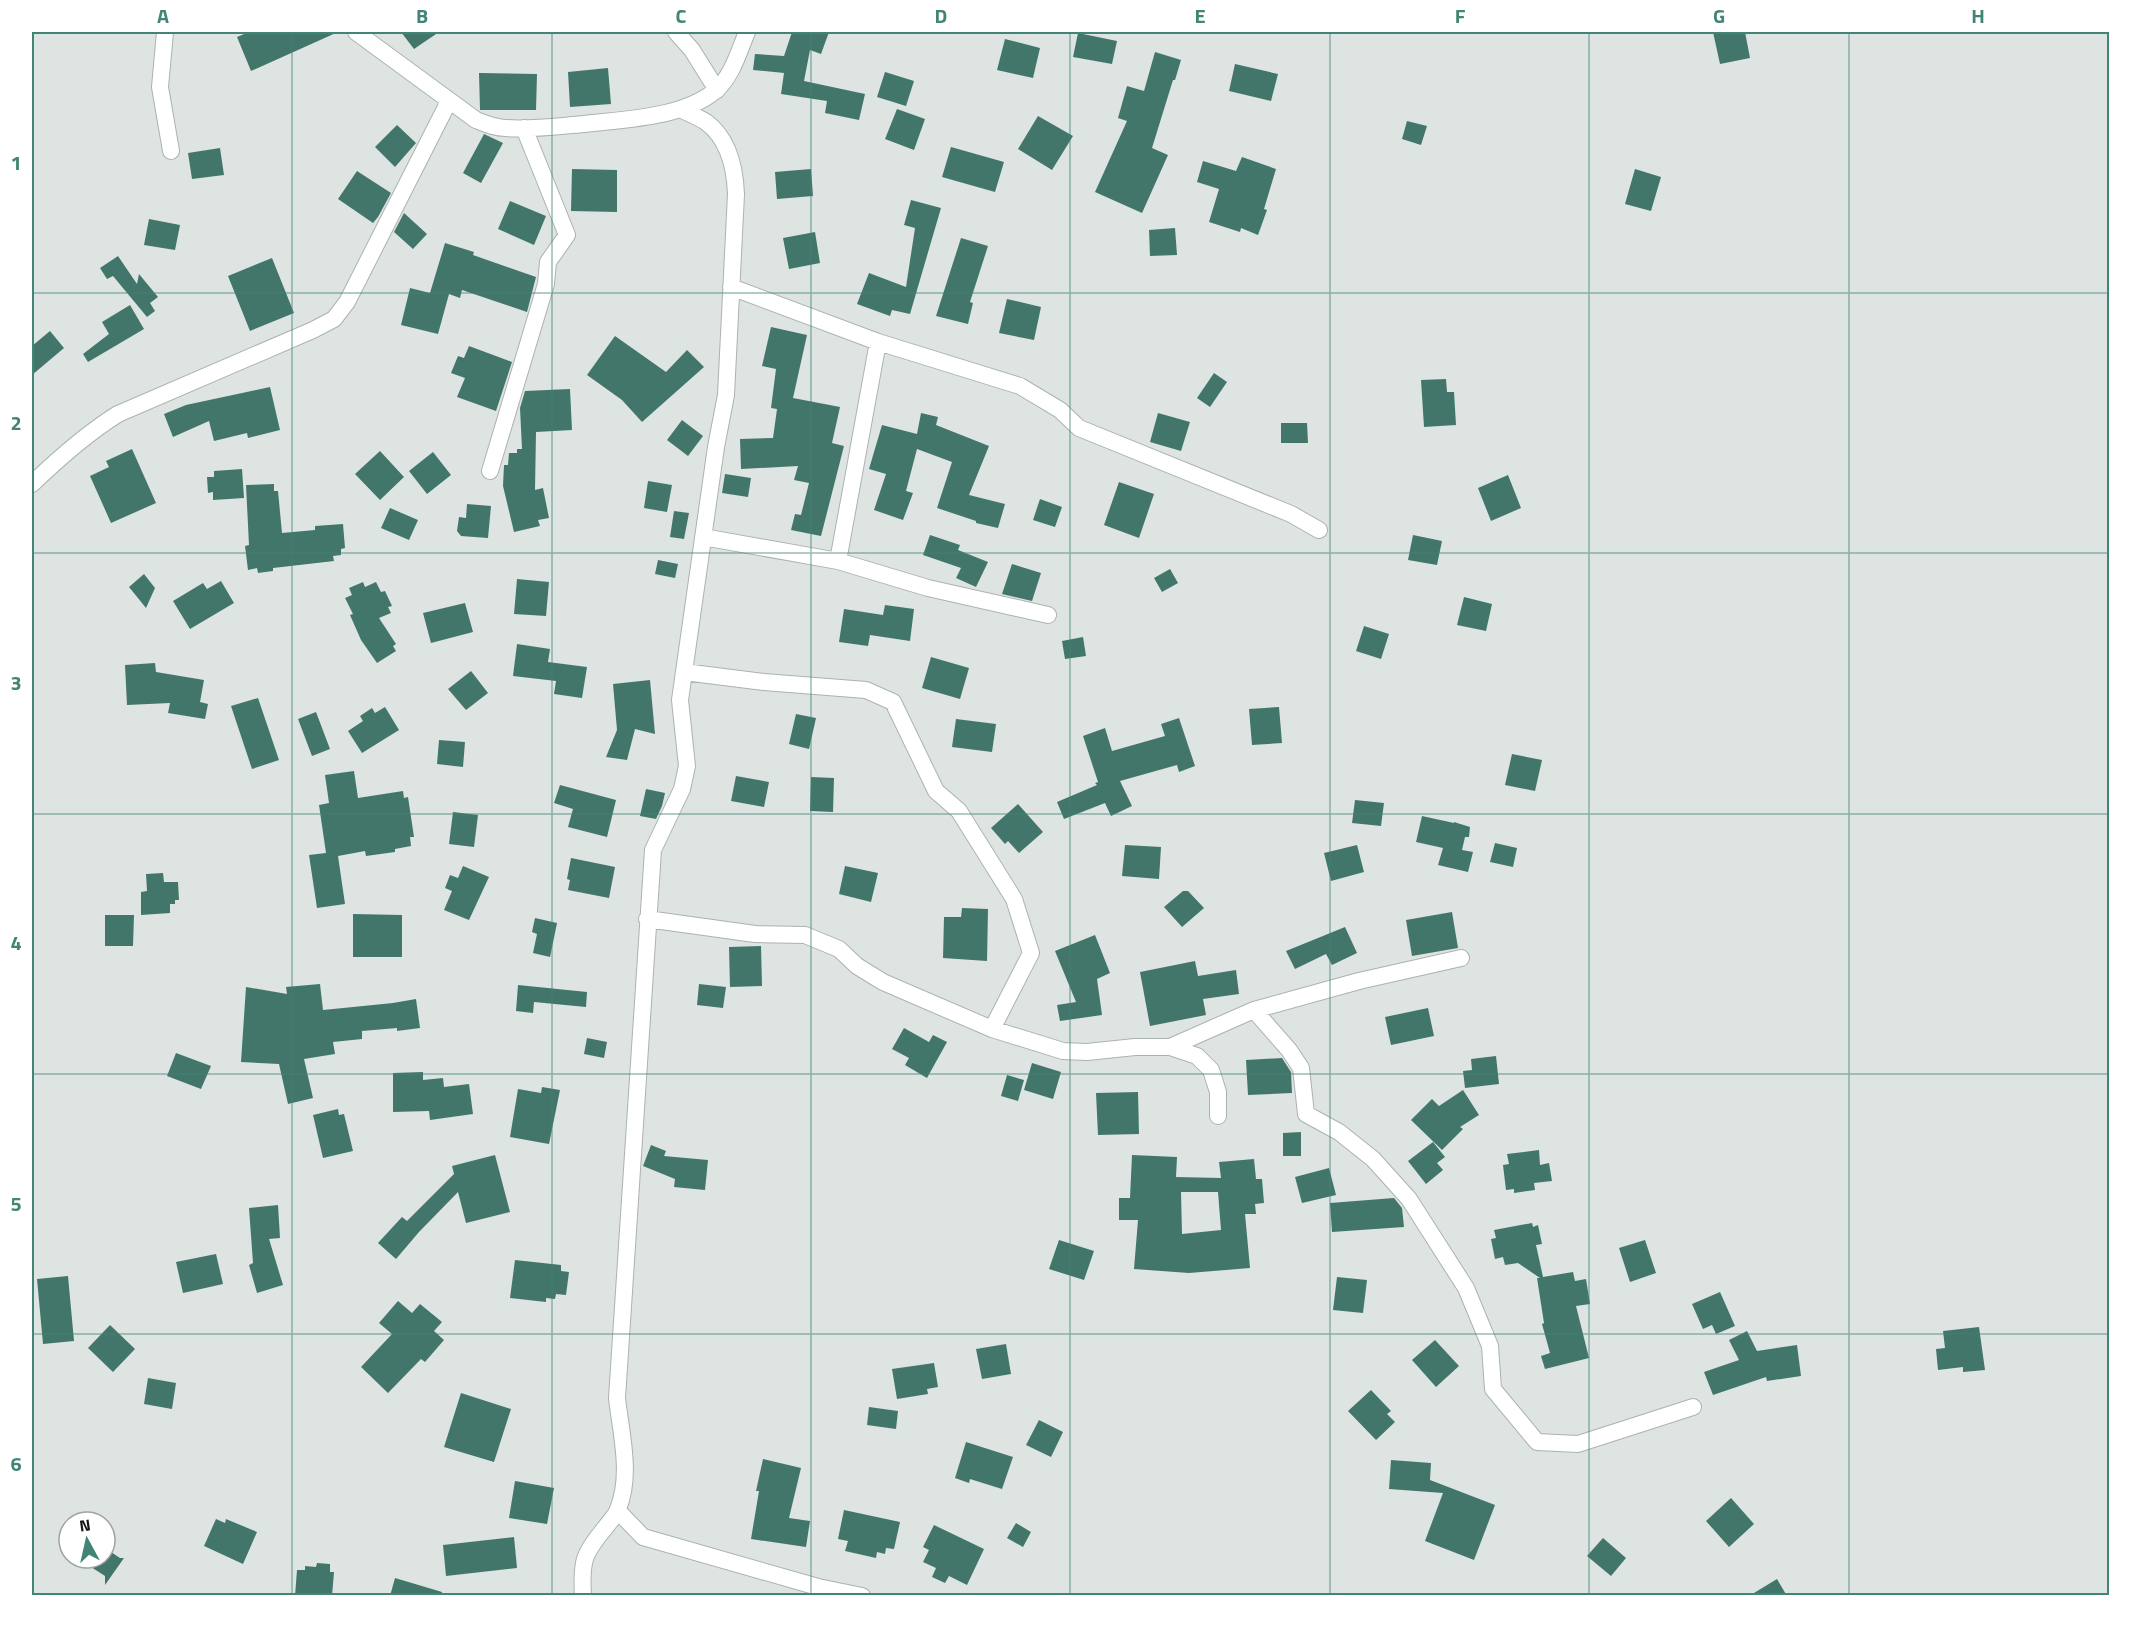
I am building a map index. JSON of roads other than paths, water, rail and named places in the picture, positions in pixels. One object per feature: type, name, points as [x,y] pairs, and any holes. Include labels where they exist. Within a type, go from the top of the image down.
[{"type":"street","points":[[165,32],[160,87],[171,151]]},
{"type":"street","points":[[356,32],[476,120],[490,126],[507,129],[551,127],[641,117],[680,109],[717,90],[727,78],[747,32]]},
{"type":"street","points":[[676,32],[692,50],[717,90]]},
{"type":"street","points":[[32,484],[66,451],[91,431],[118,414],[334,319],[347,302],[449,101]]},
{"type":"street","points":[[582,1596],[581,1568],[589,1546],[618,1511],[624,1488],[624,1455],[617,1398],[653,850],[682,789],[687,766],[680,700],[726,395],[736,194],[735,171],[722,140],[707,123],[680,109]]},
{"type":"street","points":[[489,471],[546,284],[548,262],[567,235],[524,128]]},
{"type":"street","points":[[731,287],[878,342],[1020,386],[1060,410],[1080,428],[1291,514],[1319,530]]},
{"type":"street","points":[[838,561],[878,342]]},
{"type":"street","points":[[703,537],[838,561],[928,588],[1048,615]]},
{"type":"street","points":[[684,672],[764,682],[866,690],[893,702],[936,791],[959,812],[1014,899],[1031,953],[992,1029]]},
{"type":"street","points":[[648,919],[755,934],[805,936],[839,949],[857,966],[883,982],[992,1029],[1063,1051],[1087,1052],[1135,1047],[1170,1047],[1197,1056],[1211,1070],[1218,1092],[1218,1116]]},
{"type":"street","points":[[1170,1047],[1254,1010],[1359,981],[1461,958]]},
{"type":"street","points":[[1254,1010],[1289,1050],[1301,1068],[1306,1114],[1339,1132],[1373,1159],[1409,1198],[1466,1288],[1490,1346],[1493,1389],[1537,1442],[1578,1443],[1693,1407]]},
{"type":"street","points":[[618,1511],[643,1537],[818,1587],[862,1596]]}]
